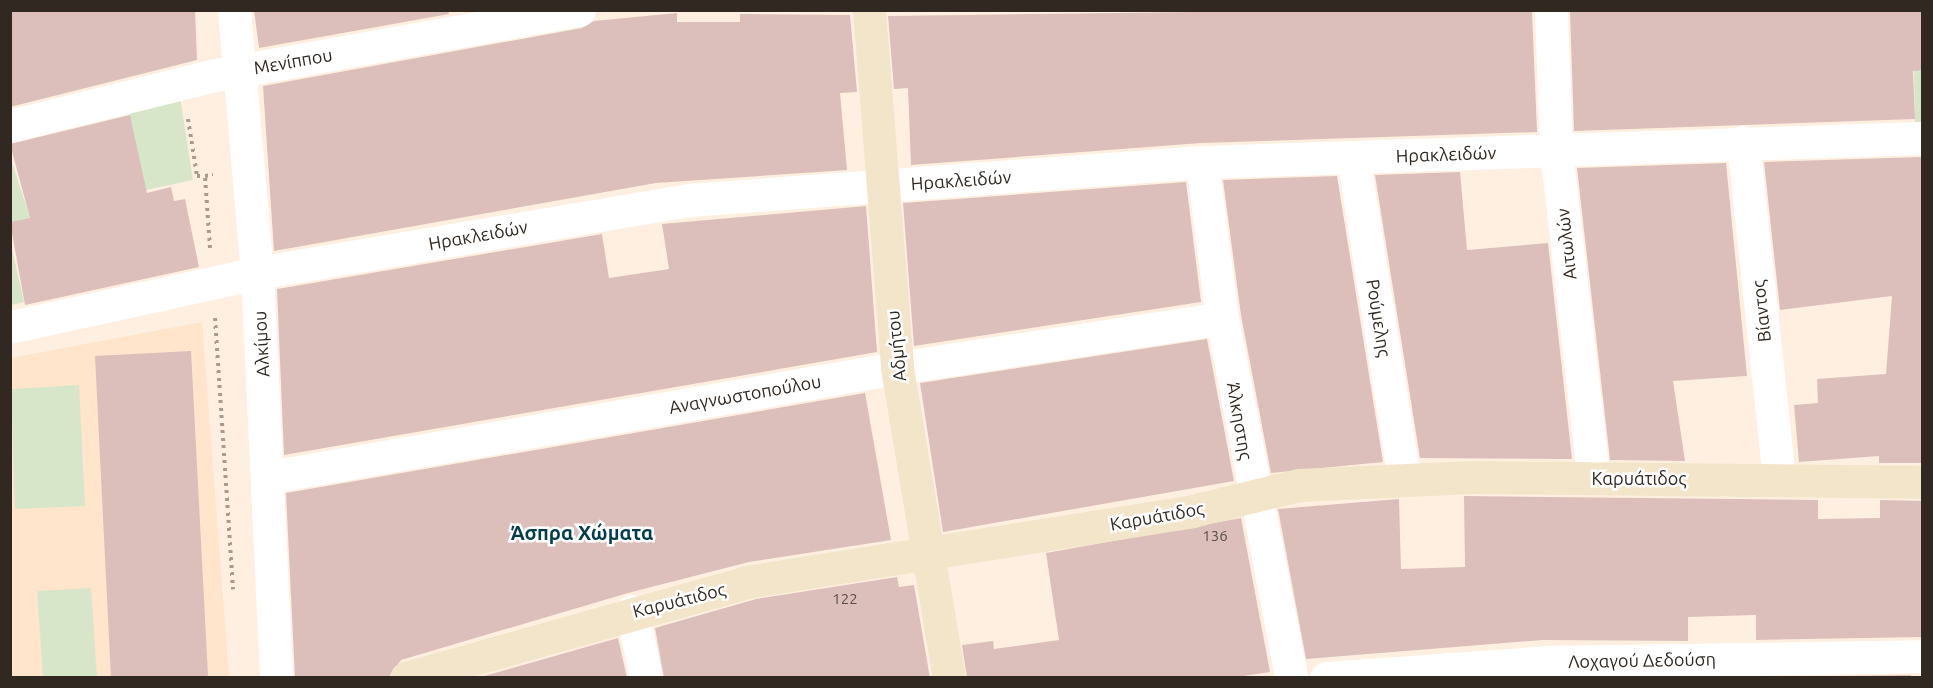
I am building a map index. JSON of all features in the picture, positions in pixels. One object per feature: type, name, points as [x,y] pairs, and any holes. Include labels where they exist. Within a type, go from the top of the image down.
[{"type":"street","name":"Αλκίμου","points":[[234,10],[242,70],[257,273],[269,477],[276,678]]},
{"type":"street","name":"Μενίππου","points":[[10,126],[242,70],[579,10]]},
{"type":"street","name":"Αδμήτου","points":[[869,10],[880,186],[897,368],[949,678]]},
{"type":"street","name":"Αιτωλών","points":[[1551,10],[1556,150],[1593,477]]},
{"type":"street","name":"Ηρακλειδών","points":[[10,327],[257,273],[689,200],[1202,162],[1743,142],[1923,138]]},
{"type":"street","name":"Βίαντος","points":[[1743,142],[1779,479]]},
{"type":"street","name":"Ρούμελης","points":[[1353,157],[1404,478]]},
{"type":"street","name":"Άλκηστης","points":[[1202,162],[1222,318],[1291,678]]},
{"type":"street","name":"Αναγνωστοπούλου","points":[[269,477],[897,368],[1222,318]]},
{"type":"street","name":"Καρυάτιδος","points":[[406,678],[439,673],[632,611],[752,581],[927,555],[1192,511],[1299,486],[1404,478],[1593,477],[1923,482]]},
{"type":"street","points":[[632,611],[646,678]]},
{"type":"street","name":"Λοχαγού Δεδούση","points":[[1326,678],[1923,656]]},
{"type":"path","points":[[182,83],[197,176],[220,174]]},
{"type":"path","points":[[205,176],[234,595]]},
{"type":"shaded area","points":[[202,322],[229,677],[11,678],[11,358]]},
{"type":"green space","points":[[1914,70],[1922,70],[1922,123],[1915,123]]},
{"type":"green space","points":[[180,97],[193,180],[146,190],[129,112]]},
{"type":"green space","points":[[10,156],[30,218],[11,222],[10,222]]},
{"type":"green space","points":[[11,244],[24,302],[10,305]]},
{"type":"green space","points":[[79,385],[85,506],[15,509],[11,389]]},
{"type":"green space","points":[[91,588],[97,677],[43,677],[37,591]]},
{"type":"building","points":[[10,10],[195,10],[197,60],[10,107]]},
{"type":"building","points":[[254,10],[448,10],[449,14],[259,48]]},
{"type":"building","points":[[1359,10],[1532,12],[1537,132],[1201,143],[911,165],[908,88],[894,89],[888,16]]},
{"type":"building","points":[[1923,10],[1923,70],[1913,71],[1915,119],[1574,131],[1570,12]]},
{"type":"building","points":[[677,13],[677,22],[740,22],[740,14],[850,15],[857,92],[840,93],[847,170],[656,183],[274,251],[263,86],[582,28],[594,21]]},
{"type":"building","points":[[130,115],[147,193],[171,187],[174,201],[185,199],[199,267],[25,305],[10,222],[30,218],[10,144]]},
{"type":"building","points":[[1922,157],[1923,463],[1879,463],[1879,456],[1799,462],[1794,405],[1818,403],[1817,379],[1886,374],[1892,296],[1780,310],[1764,162]]},
{"type":"building","points":[[1726,163],[1747,376],[1673,381],[1685,461],[1610,460],[1577,168]]},
{"type":"building","points":[[1460,172],[1467,250],[1548,243],[1572,459],[1420,458],[1375,175]]},
{"type":"building","points":[[1337,176],[1383,462],[1271,473],[1241,315],[1223,180]]},
{"type":"building","points":[[1186,182],[1201,302],[914,346],[903,203]]},
{"type":"building","points":[[866,206],[877,352],[284,455],[277,289],[602,234],[609,278],[669,269],[662,224]]},
{"type":"building","points":[[1207,339],[1234,481],[943,532],[920,383]]},
{"type":"building","points":[[191,351],[208,676],[111,678],[95,356]]},
{"type":"building","points":[[865,393],[891,540],[749,562],[628,593],[401,660],[388,678],[295,678],[286,493]]},
{"type":"building","points":[[1464,496],[1818,500],[1818,519],[1880,518],[1880,500],[1923,501],[1923,637],[1756,640],[1756,615],[1688,617],[1688,641],[1543,640],[1306,659],[1278,509],[1399,499],[1401,569],[1465,567]]},
{"type":"building","points":[[1241,518],[1270,672],[1231,678],[967,678],[962,645],[993,641],[994,649],[1059,640],[1046,553]]},
{"type":"building","points":[[897,577],[899,587],[914,585],[930,678],[664,678],[655,628],[756,599]]},
{"type":"building","points":[[618,638],[627,678],[477,678]]},
{"type":"building","points":[[1911,675],[1912,678],[1757,678],[1757,677]]},
{"type":"district","name":"Άσπρα Χώματα","points":[[582,532]]}]
